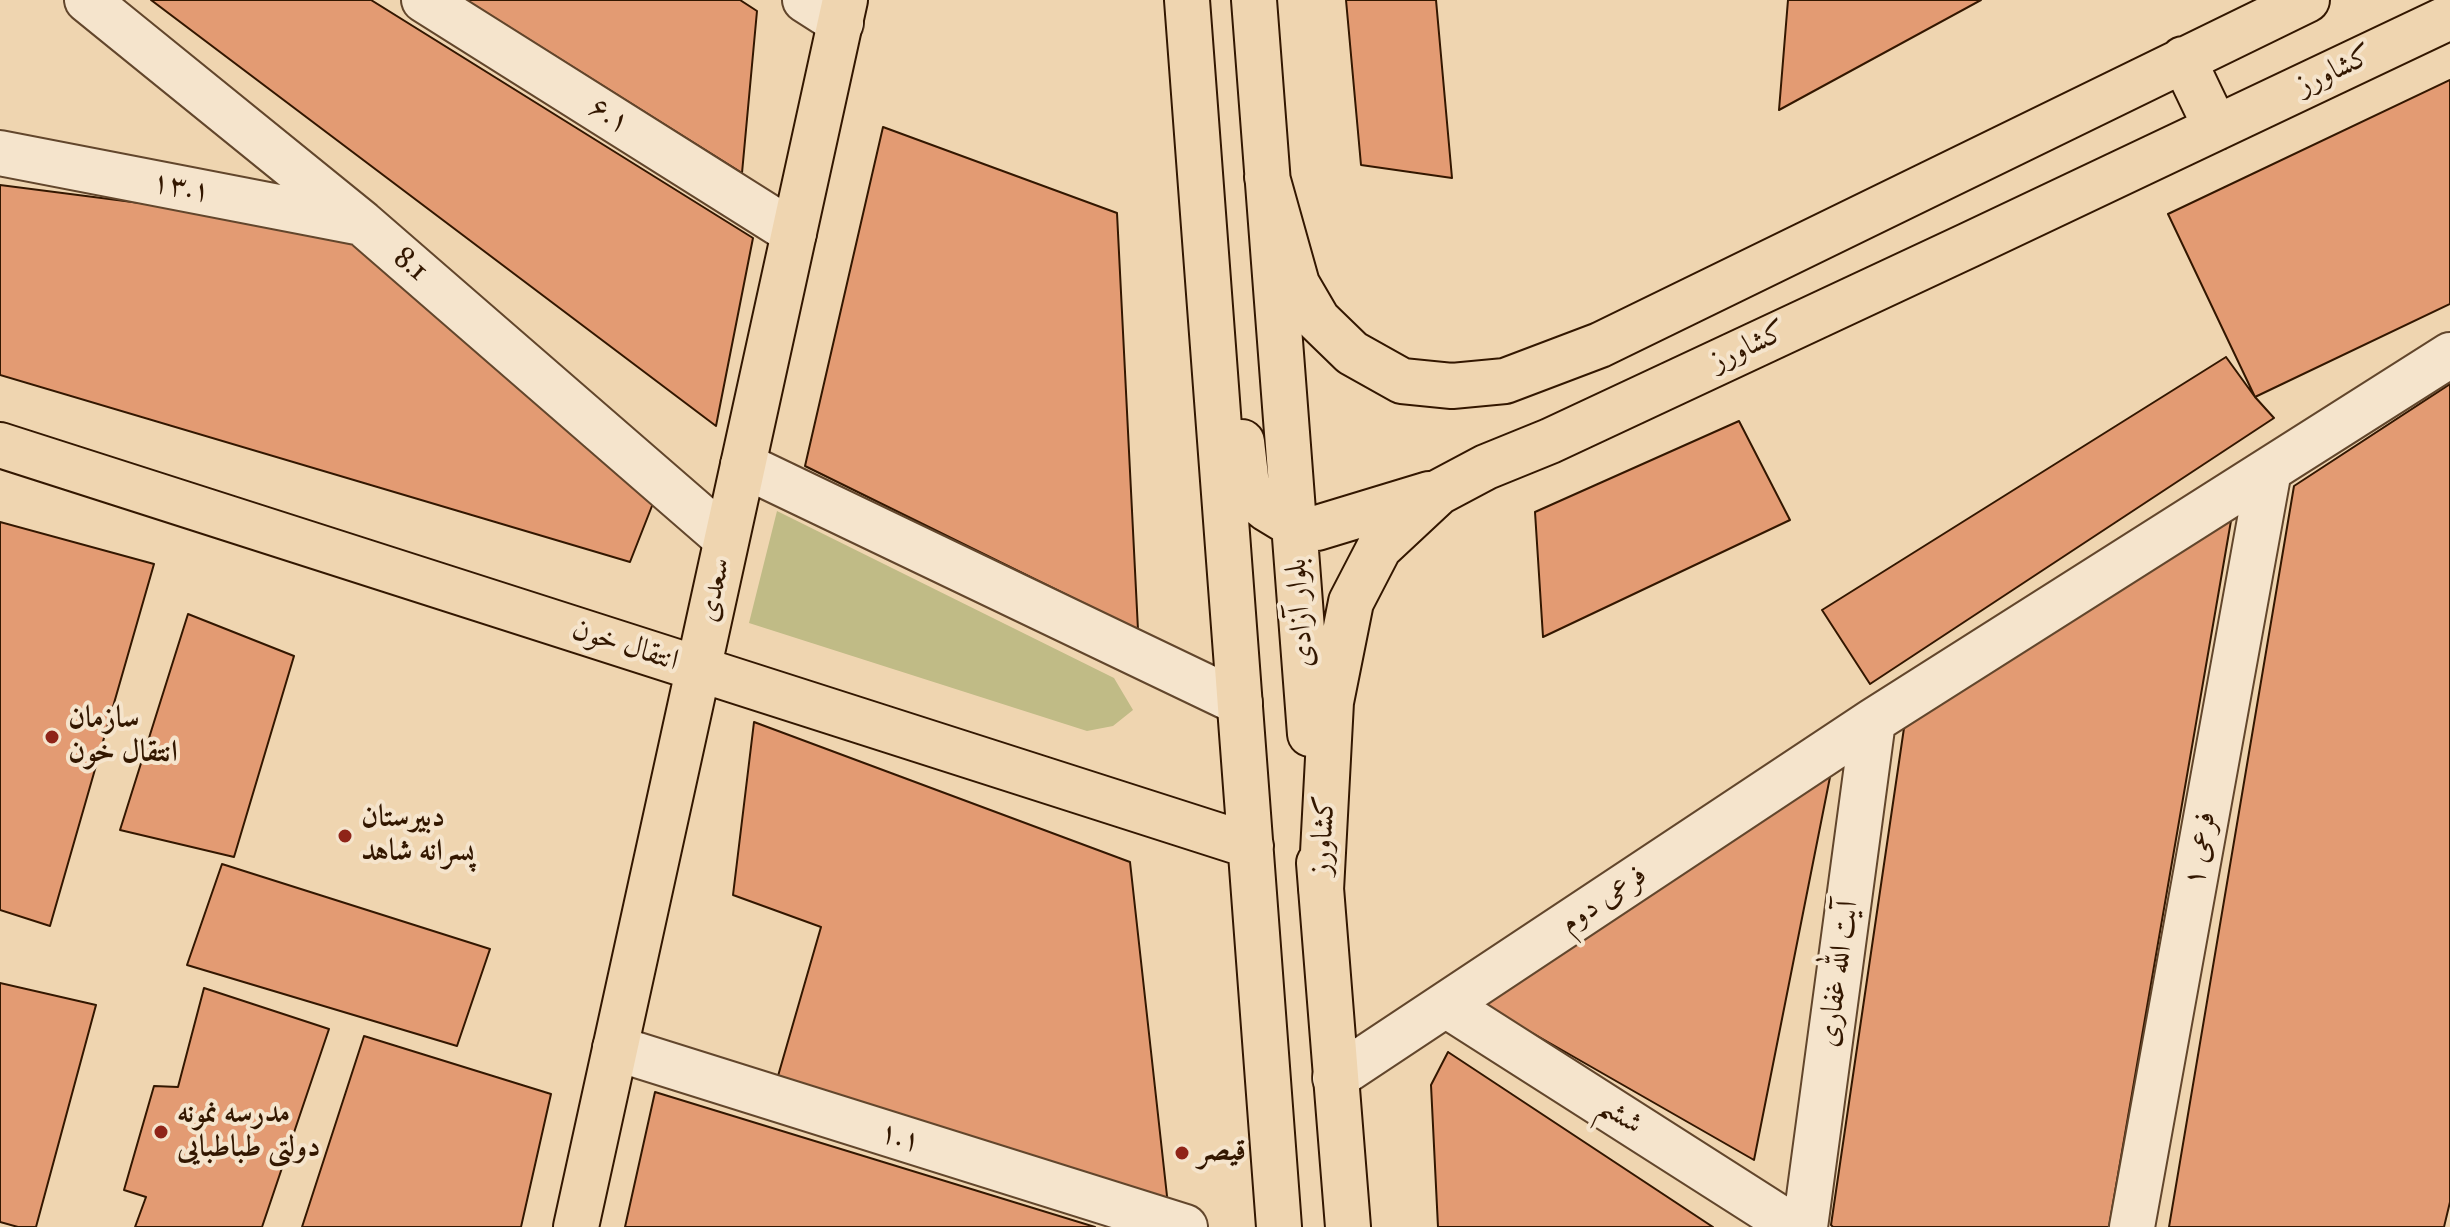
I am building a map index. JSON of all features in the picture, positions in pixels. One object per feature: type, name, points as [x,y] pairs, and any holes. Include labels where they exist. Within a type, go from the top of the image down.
[{"type":"main road","points":[[1187,0],[1279,1227]]},
{"type":"main road","name":"بلوار آزادی","points":[[1254,0],[1348,1227]]},
{"type":"main road","points":[[1267,177],[1297,284],[1318,320],[1352,353],[1402,381],[1452,386],[1505,381],[1600,345],[2307,0]]},
{"type":"main road","name":"سعدی","points":[[576,1227],[794,233],[830,8]]},
{"type":"main road","name":"کشاورز","points":[[1321,890],[1331,702],[1351,602],[1379,548],[1439,492],[1486,467],[1550,441],[2450,17]]},
{"type":"main road","points":[[2183,59],[2216,128]]},
{"type":"main road","points":[[1211,316],[1233,345],[1247,485],[1256,500],[1267,509],[1295,526],[1317,528],[1439,492]]},
{"type":"main road","points":[[1600,345],[1627,403]]},
{"type":"main road","name":"انتقال خون","points":[[0,445],[1251,846]]},
{"type":"street","name":"8.1","points":[[87,0],[362,223],[726,539]]},
{"type":"street","name":"۶.۱","points":[[424,0],[794,233]]},
{"type":"street","name":"۱۳.۱","points":[[0,153],[362,223]]},
{"type":"street","name":"فرعی دوم","points":[[1335,1078],[1873,721],[2450,355]]},
{"type":"street","points":[[743,465],[1240,703]]},
{"type":"street","name":"فرعی ۱","points":[[2132,1227],[2269,470]]},
{"type":"street","name":"آیت الله غفاری","points":[[1805,1227],[1873,721]]},
{"type":"street","name":"ششم","points":[[1446,1005],[1794,1227]]},
{"type":"street","name":"۱.۱","points":[[615,1048],[1185,1227]]},
{"type":"shaded area","points":[[777,511],[1114,678],[1133,710],[1113,726],[1087,731],[749,623]]},
{"type":"building","points":[[151,0],[371,0],[753,238],[716,426]]},
{"type":"building","points":[[466,0],[740,0],[757,11],[742,173]]},
{"type":"building","points":[[1346,0],[1436,0],[1452,178],[1361,165]]},
{"type":"building","points":[[1788,0],[1981,0],[1779,110]]},
{"type":"building","points":[[2450,80],[2450,304],[2255,397],[2168,214]]},
{"type":"building","points":[[883,127],[1117,213],[1138,630],[805,466]]},
{"type":"building","points":[[0,185],[374,233],[661,483],[630,562],[0,375]]},
{"type":"building","points":[[2226,357],[2274,418],[1870,684],[1822,610]]},
{"type":"building","points":[[2450,384],[2450,1202],[2444,1227],[2169,1227],[2294,486]]},
{"type":"building","points":[[1739,421],[1790,520],[1543,637],[1535,512]]},
{"type":"building","points":[[2232,515],[2109,1227],[1833,1227],[1904,728]]},
{"type":"building","name":"سازمان انتقال خون","points":[[0,522],[154,564],[50,926],[0,910]]},
{"type":"building","points":[[188,614],[294,656],[234,857],[120,830]]},
{"type":"building","points":[[754,722],[1130,862],[1168,1205],[778,1076],[821,927],[733,895]]},
{"type":"building","points":[[1831,772],[1754,1160],[1478,1002]]},
{"type":"building","points":[[222,864],[490,949],[457,1046],[187,965]]},
{"type":"building","points":[[0,983],[96,1005],[36,1227],[18,1227],[0,1222]]},
{"type":"building","points":[[204,988],[329,1029],[262,1227],[135,1227],[146,1197],[124,1190],[154,1086],[178,1087]]},
{"type":"building","points":[[364,1036],[551,1094],[521,1227],[302,1227]]},
{"type":"building","points":[[1448,1052],[1713,1227],[1438,1227],[1431,1085]]},
{"type":"building","points":[[655,1092],[1095,1227],[625,1227]]},
{"type":"place","name":"سازمان انتقال خون","points":[[52,737]]},
{"type":"place","name":"دبیرستان پسرانه شاهد","points":[[345,836]]},
{"type":"place","name":"مدرسه نمونه دولتی طباطبایی","points":[[161,1132]]},
{"type":"place","name":"قیصر","points":[[1182,1153]]}]
